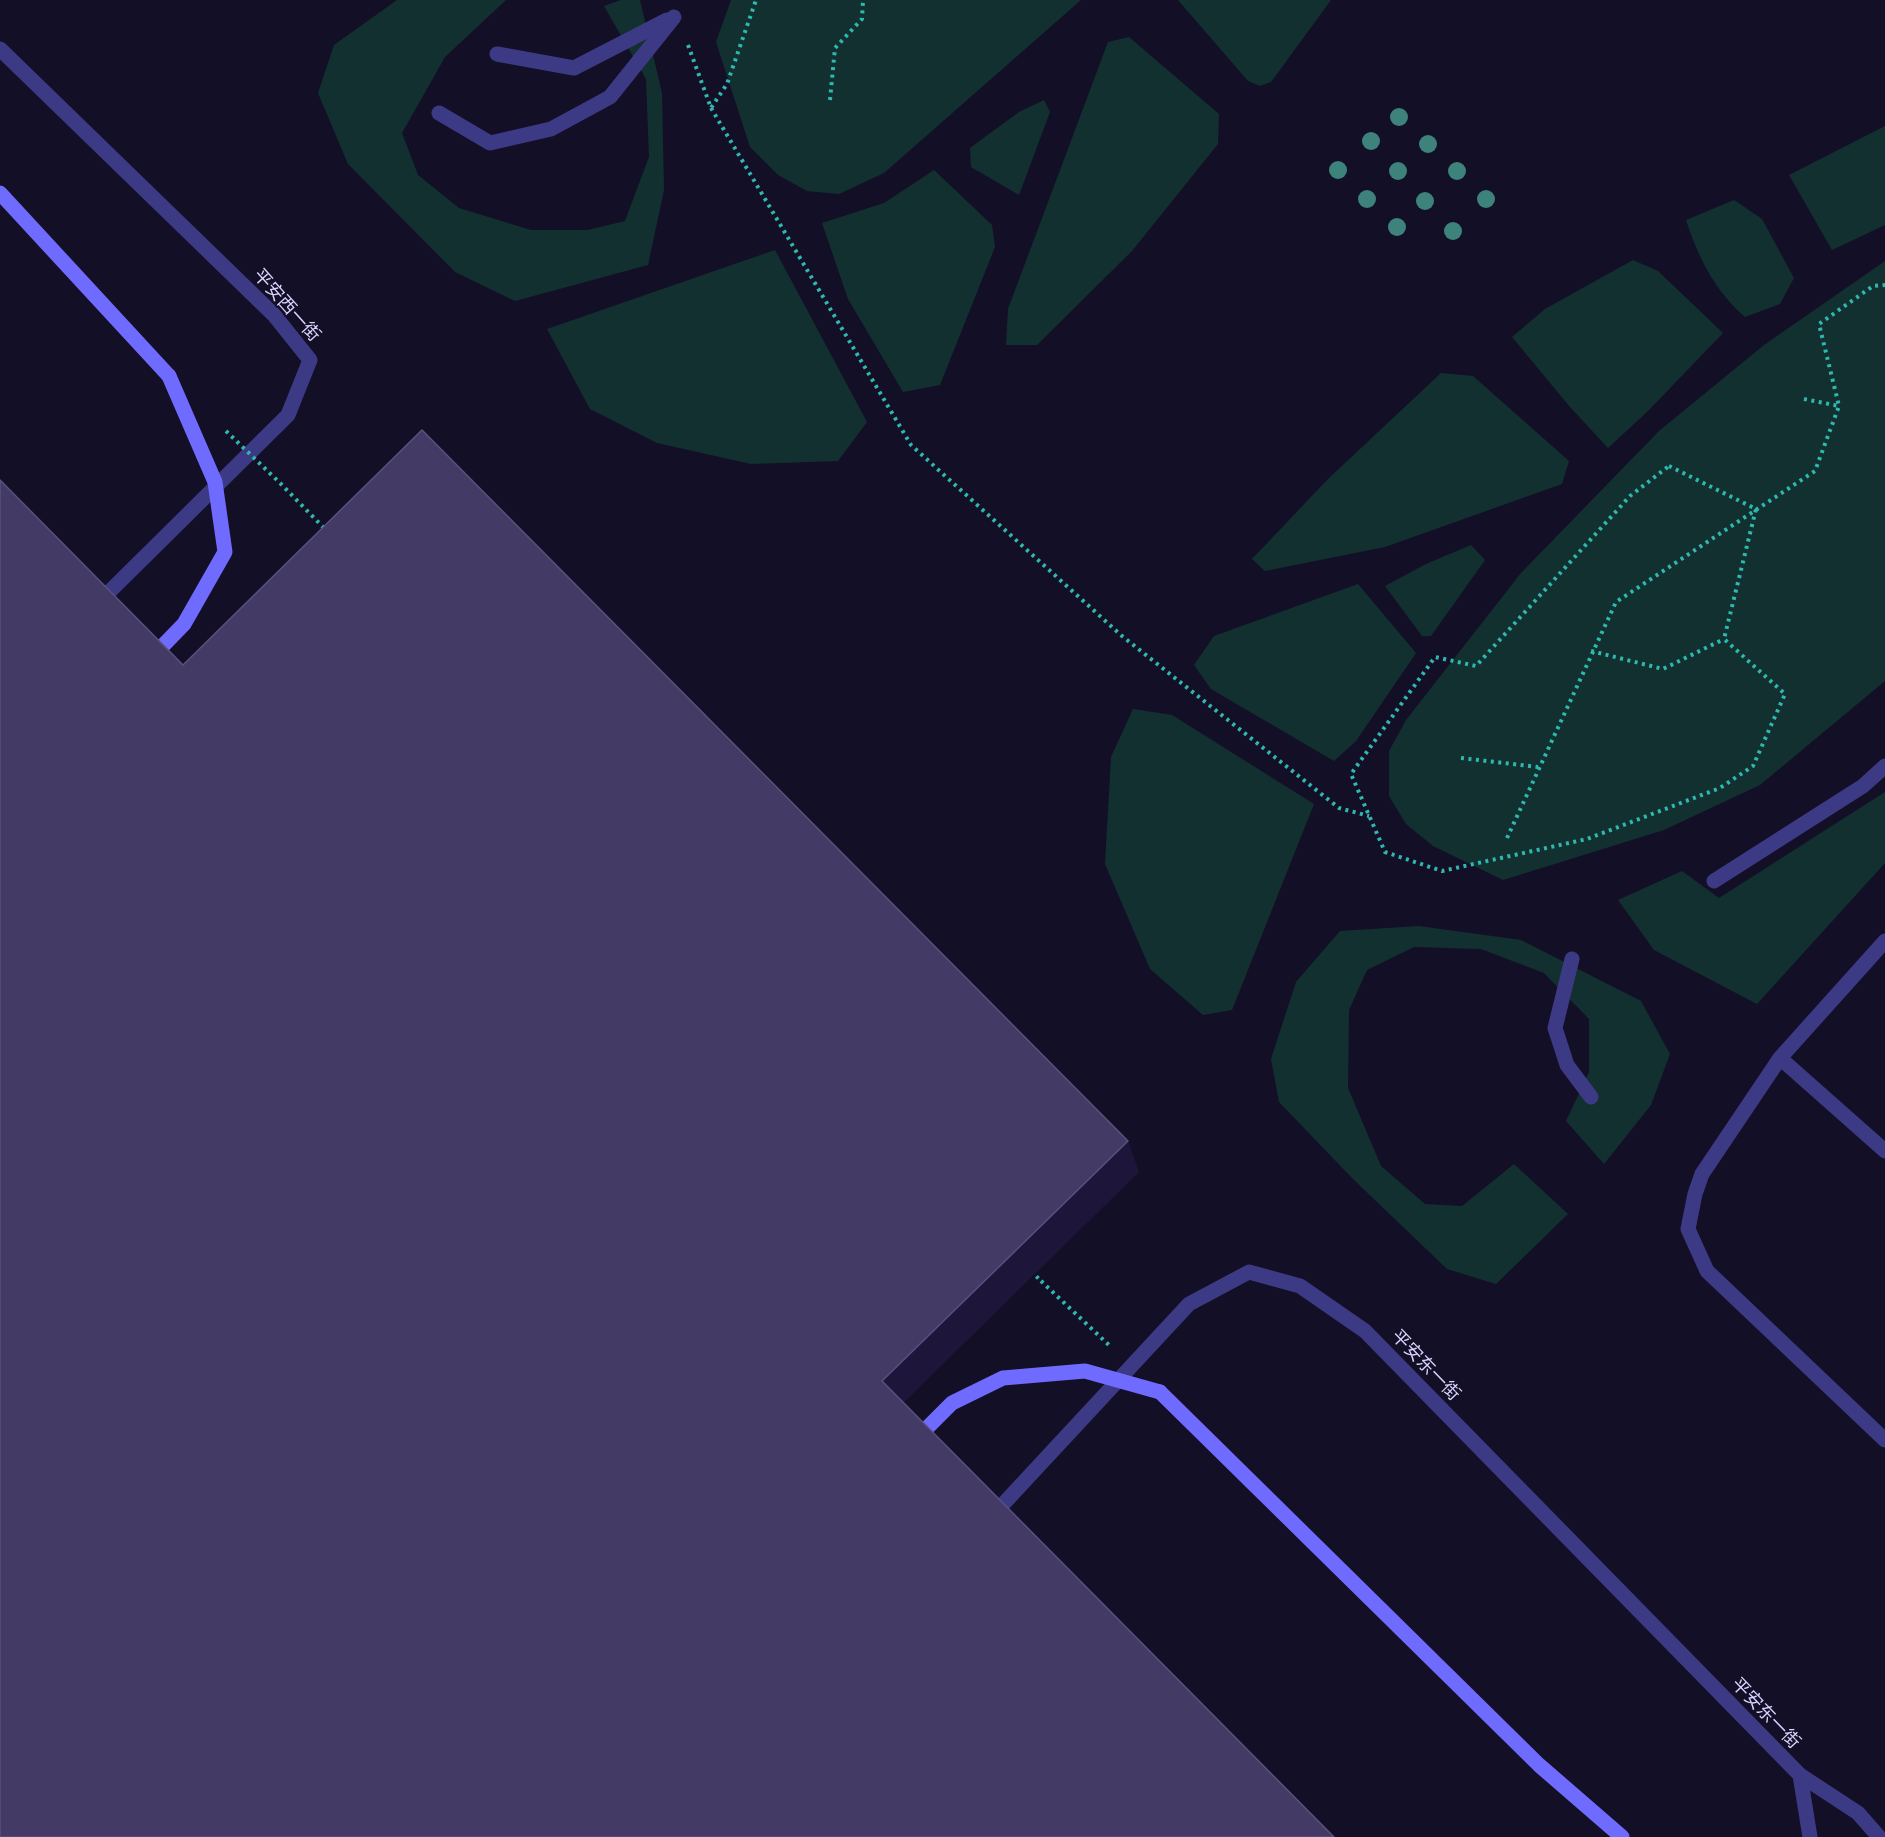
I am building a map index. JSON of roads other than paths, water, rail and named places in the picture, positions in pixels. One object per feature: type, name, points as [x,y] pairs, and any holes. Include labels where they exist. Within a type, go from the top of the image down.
[{"type":"street","points":[[439,113],[490,143],[551,129],[610,97],[674,17],[574,68],[497,54]]},
{"type":"street","name":"平安西一街","points":[[0,49],[274,315],[310,360],[288,415],[99,602]]},
{"type":"street","points":[[0,192],[169,376],[216,482],[225,552],[184,624],[142,666]]},
{"type":"street","points":[[1714,881],[1863,786],[1885,766]]},
{"type":"street","points":[[1885,941],[1780,1058],[1702,1174],[1695,1194],[1688,1229],[1707,1271],[1885,1440]]},
{"type":"street","points":[[1572,959],[1554,1028],[1567,1065],[1591,1097]]},
{"type":"street","points":[[1780,1058],[1885,1151]]},
{"type":"street","name":"平安东一街","points":[[993,1514],[1189,1304],[1249,1272],[1300,1286],[1365,1331],[1800,1775],[1858,1813],[1879,1837]]},
{"type":"street","points":[[902,1453],[952,1403],[1003,1378],[1085,1371],[1160,1392],[1539,1765],[1622,1837]]},
{"type":"street","points":[[1800,1775],[1810,1837]]}]
